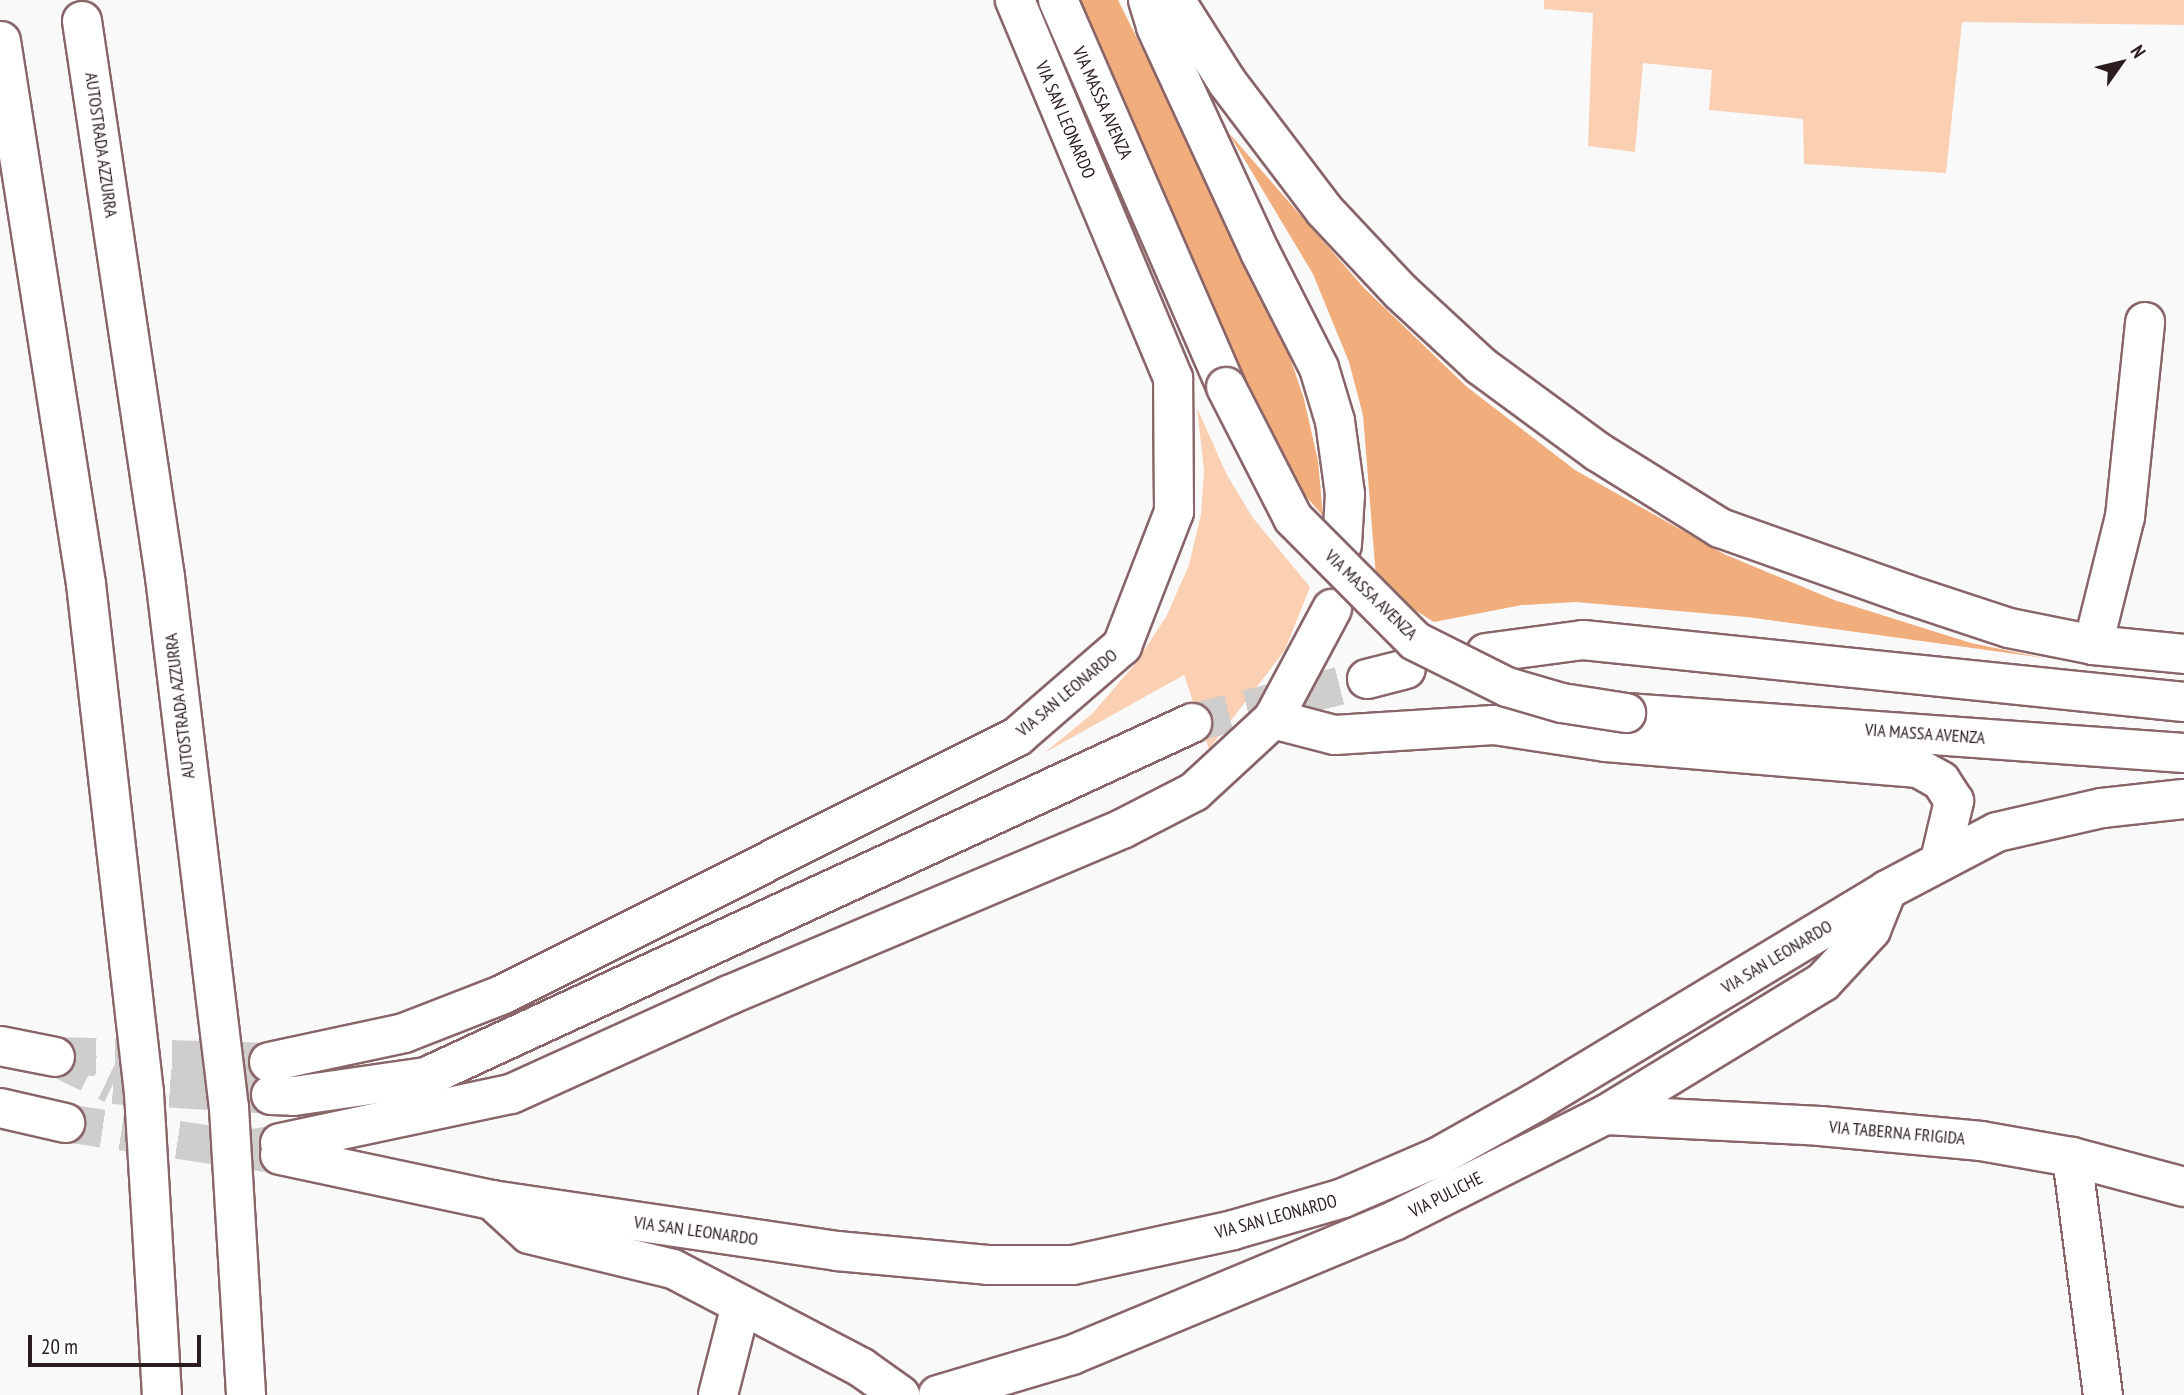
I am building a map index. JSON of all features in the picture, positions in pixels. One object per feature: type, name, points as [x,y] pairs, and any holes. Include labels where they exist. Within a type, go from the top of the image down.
[{"type":"main road","name":"VIA SAN LEONARDO","points":[[1015,0],[1173,379],[1174,512],[1122,646],[1018,736],[516,989],[404,1033],[270,1078],[294,1096],[426,1077],[1192,723]]},
{"type":"main road","name":"VIA MASSA AVENZA","points":[[1058,0],[1226,387],[1293,518],[1415,641],[1507,687],[1563,703],[1626,713],[2184,753]]},
{"type":"main road","points":[[1148,0],[1156,27],[1255,239],[1319,368],[1335,421],[1342,470],[1342,545]]},
{"type":"main road","points":[[1175,0],[1227,82],[1324,210],[1401,292],[1481,366],[1598,452],[1720,528],[2009,628],[2093,645],[2184,654]]},
{"type":"main road","name":"AUTOSTRADA AZZURRA","points":[[82,21],[165,577],[229,1108],[246,1395]]},
{"type":"main road","points":[[1,41],[86,584],[145,1093],[162,1395]]},
{"type":"main road","points":[[2093,645],[2125,517],[2145,322]]},
{"type":"main road","name":"VIA SAN LEONARDO","points":[[1332,609],[1273,719],[1194,792],[1122,829],[729,995],[512,1094],[280,1149],[492,1200],[837,1251],[987,1265],[1073,1265],[1219,1233],[1343,1198],[1438,1157],[1887,890],[1997,832],[2102,808],[2184,799]]},
{"type":"main road","points":[[1486,653],[1583,640],[2184,702]]},
{"type":"main road","points":[[1367,680],[1406,670]]},
{"type":"main road","points":[[1273,719],[1335,735],[1494,725],[1606,742],[1918,768],[1941,781],[1954,800],[1940,860]]},
{"type":"main road","name":"VIA PULICHE","points":[[938,1395],[1072,1355],[1394,1221],[1605,1115],[1823,982],[1871,930],[1887,890]]},
{"type":"main road","points":[[0,1046],[55,1057]]},
{"type":"main road","points":[[0,1108],[65,1123]]},
{"type":"main road","name":"VIA TABERNA FRIGIDA","points":[[1605,1115],[1820,1126],[1980,1141],[2072,1157],[2184,1187]]},
{"type":"main road","points":[[2072,1157],[2103,1395]]},
{"type":"main road","points":[[492,1200],[530,1234],[673,1269],[862,1368],[900,1395]]},
{"type":"main road","points":[[718,1395],[741,1305]]},
{"type":"shaded area","points":[[1076,0],[1118,0],[1237,239],[1282,334],[1304,399],[1318,461],[1323,516],[1292,480],[1267,434]]},
{"type":"shaded area","points":[[1544,0],[2184,0],[2184,25],[1962,22],[1946,173],[1804,164],[1803,119],[1709,110],[1712,70],[1643,63],[1635,152],[1588,146],[1593,13],[1544,9]]},
{"type":"shaded area","points":[[1228,132],[1364,288],[1467,387],[1575,470],[1724,554],[1834,600],[1971,643],[2044,658],[1747,617],[1576,602],[1522,605],[1434,622],[1396,598],[1376,577],[1363,415],[1349,362],[1313,274]]},
{"type":"shaded area","points":[[1197,408],[1227,475],[1253,518],[1310,587],[1285,650],[1209,749],[1184,675],[1044,753],[1092,714],[1135,664],[1166,617],[1189,565],[1201,514],[1204,470]]},
{"type":"tunnel","points":[[1192,723],[1367,679]]},
{"type":"tunnel","points":[[58,1056],[269,1062]]},
{"type":"tunnel","points":[[55,1057],[113,1085],[271,1095]]},
{"type":"tunnel","points":[[65,1123],[280,1155]]},
{"type":"tunnel","points":[[249,1149],[280,1143]]}]
